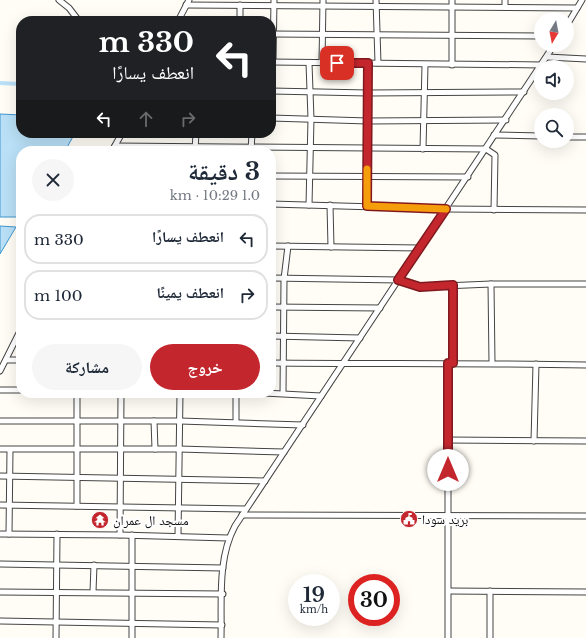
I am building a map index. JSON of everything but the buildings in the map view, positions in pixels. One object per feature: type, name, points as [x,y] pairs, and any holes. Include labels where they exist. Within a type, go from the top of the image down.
[{"type":"street","points":[[59,0],[76,16]]},
{"type":"street","points":[[376,0],[378,63]]},
{"type":"street","points":[[452,0],[452,65]]},
{"type":"street","points":[[505,0],[505,7]]},
{"type":"street","points":[[574,13],[582,0]]},
{"type":"street","points":[[180,16],[187,3],[240,5],[323,3],[376,6],[577,8]]},
{"type":"street","points":[[273,16],[274,3]]},
{"type":"street","points":[[322,63],[323,3]]},
{"type":"street","points":[[240,5],[240,16]]},
{"type":"street","points":[[276,34],[534,36]]},
{"type":"street","points":[[545,60],[550,52]]},
{"type":"street","points":[[547,57],[586,59]]},
{"type":"street","points":[[276,62],[534,65]]},
{"type":"street","points":[[309,63],[311,119],[309,147],[309,205]]},
{"type":"street","points":[[367,206],[368,63]]},
{"type":"street","points":[[423,149],[426,92],[425,64]]},
{"type":"street","points":[[221,638],[223,568],[228,538],[242,514],[303,425],[398,280],[468,177],[494,135],[506,120],[534,77]]},
{"type":"street","points":[[276,91],[310,90],[368,93],[524,92]]},
{"type":"street","points":[[276,118],[368,121],[506,120]]},
{"type":"street","points":[[494,135],[534,136]]},
{"type":"street","points":[[574,136],[586,137]]},
{"type":"street","points":[[276,148],[309,147],[368,149],[486,149],[495,155],[494,210]]},
{"type":"street","points":[[276,176],[468,177]]},
{"type":"street","points":[[276,204],[494,210],[586,210]]},
{"type":"street","points":[[330,205],[331,247]]},
{"type":"street","points":[[276,246],[420,248]]},
{"type":"street","points":[[283,393],[284,279],[288,246]]},
{"type":"street","points":[[276,278],[398,280],[420,287],[491,284],[586,284]]},
{"type":"street","points":[[491,284],[492,363]]},
{"type":"street","points":[[448,638],[448,440],[453,285]]},
{"type":"street","points":[[276,307],[380,308]]},
{"type":"street","points":[[276,336],[360,338]]},
{"type":"street","points":[[0,371],[16,339]]},
{"type":"street","points":[[6,360],[16,360]]},
{"type":"street","points":[[276,363],[342,365],[451,363],[586,365]]},
{"type":"street","points":[[534,441],[536,364]]},
{"type":"street","points":[[0,390],[16,390]]},
{"type":"street","points":[[276,393],[321,396]]},
{"type":"street","points":[[76,506],[77,398]]},
{"type":"street","points":[[120,535],[122,477],[121,398]]},
{"type":"street","points":[[178,536],[180,398]]},
{"type":"street","points":[[236,398],[236,422]]},
{"type":"street","points":[[0,421],[180,421],[303,425]]},
{"type":"street","points":[[154,421],[155,449]]},
{"type":"street","points":[[448,440],[586,442]]},
{"type":"street","points":[[0,449],[179,449],[284,452]]},
{"type":"street","points":[[8,534],[10,450]]},
{"type":"street","points":[[0,476],[179,478],[265,481]]},
{"type":"street","points":[[0,505],[246,508]]},
{"type":"street","points":[[242,514],[586,516]]},
{"type":"street","points":[[0,534],[132,535],[228,538]]},
{"type":"street","points":[[56,638],[57,534]]},
{"type":"street","points":[[132,535],[132,638]]},
{"type":"street","points":[[0,564],[223,568]]},
{"type":"street","points":[[93,592],[94,565]]},
{"type":"street","points":[[449,591],[586,592]]},
{"type":"street","points":[[490,591],[490,638]]},
{"type":"street","points":[[0,592],[223,594]]},
{"type":"street","points":[[0,621],[132,622],[222,625]]},
{"type":"water","points":[[0,114],[16,115],[16,138],[72,138],[68,146],[16,146],[16,217],[0,217]]},
{"type":"water","points":[[0,226],[16,227],[0,254]]},
{"type":"waterway","points":[[0,83],[16,84]]},
{"type":"slow traffic","points":[[367,169],[367,206],[446,209]]},
{"type":"place","name":"بريد سودا","points":[[409,519]]},
{"type":"place","name":"مسجد ال عمران","points":[[100,520]]},
{"type":"route","points":[[337,63],[368,63],[367,206],[446,209],[398,280],[420,287],[453,285],[453,363],[448,363],[448,470]]}]
